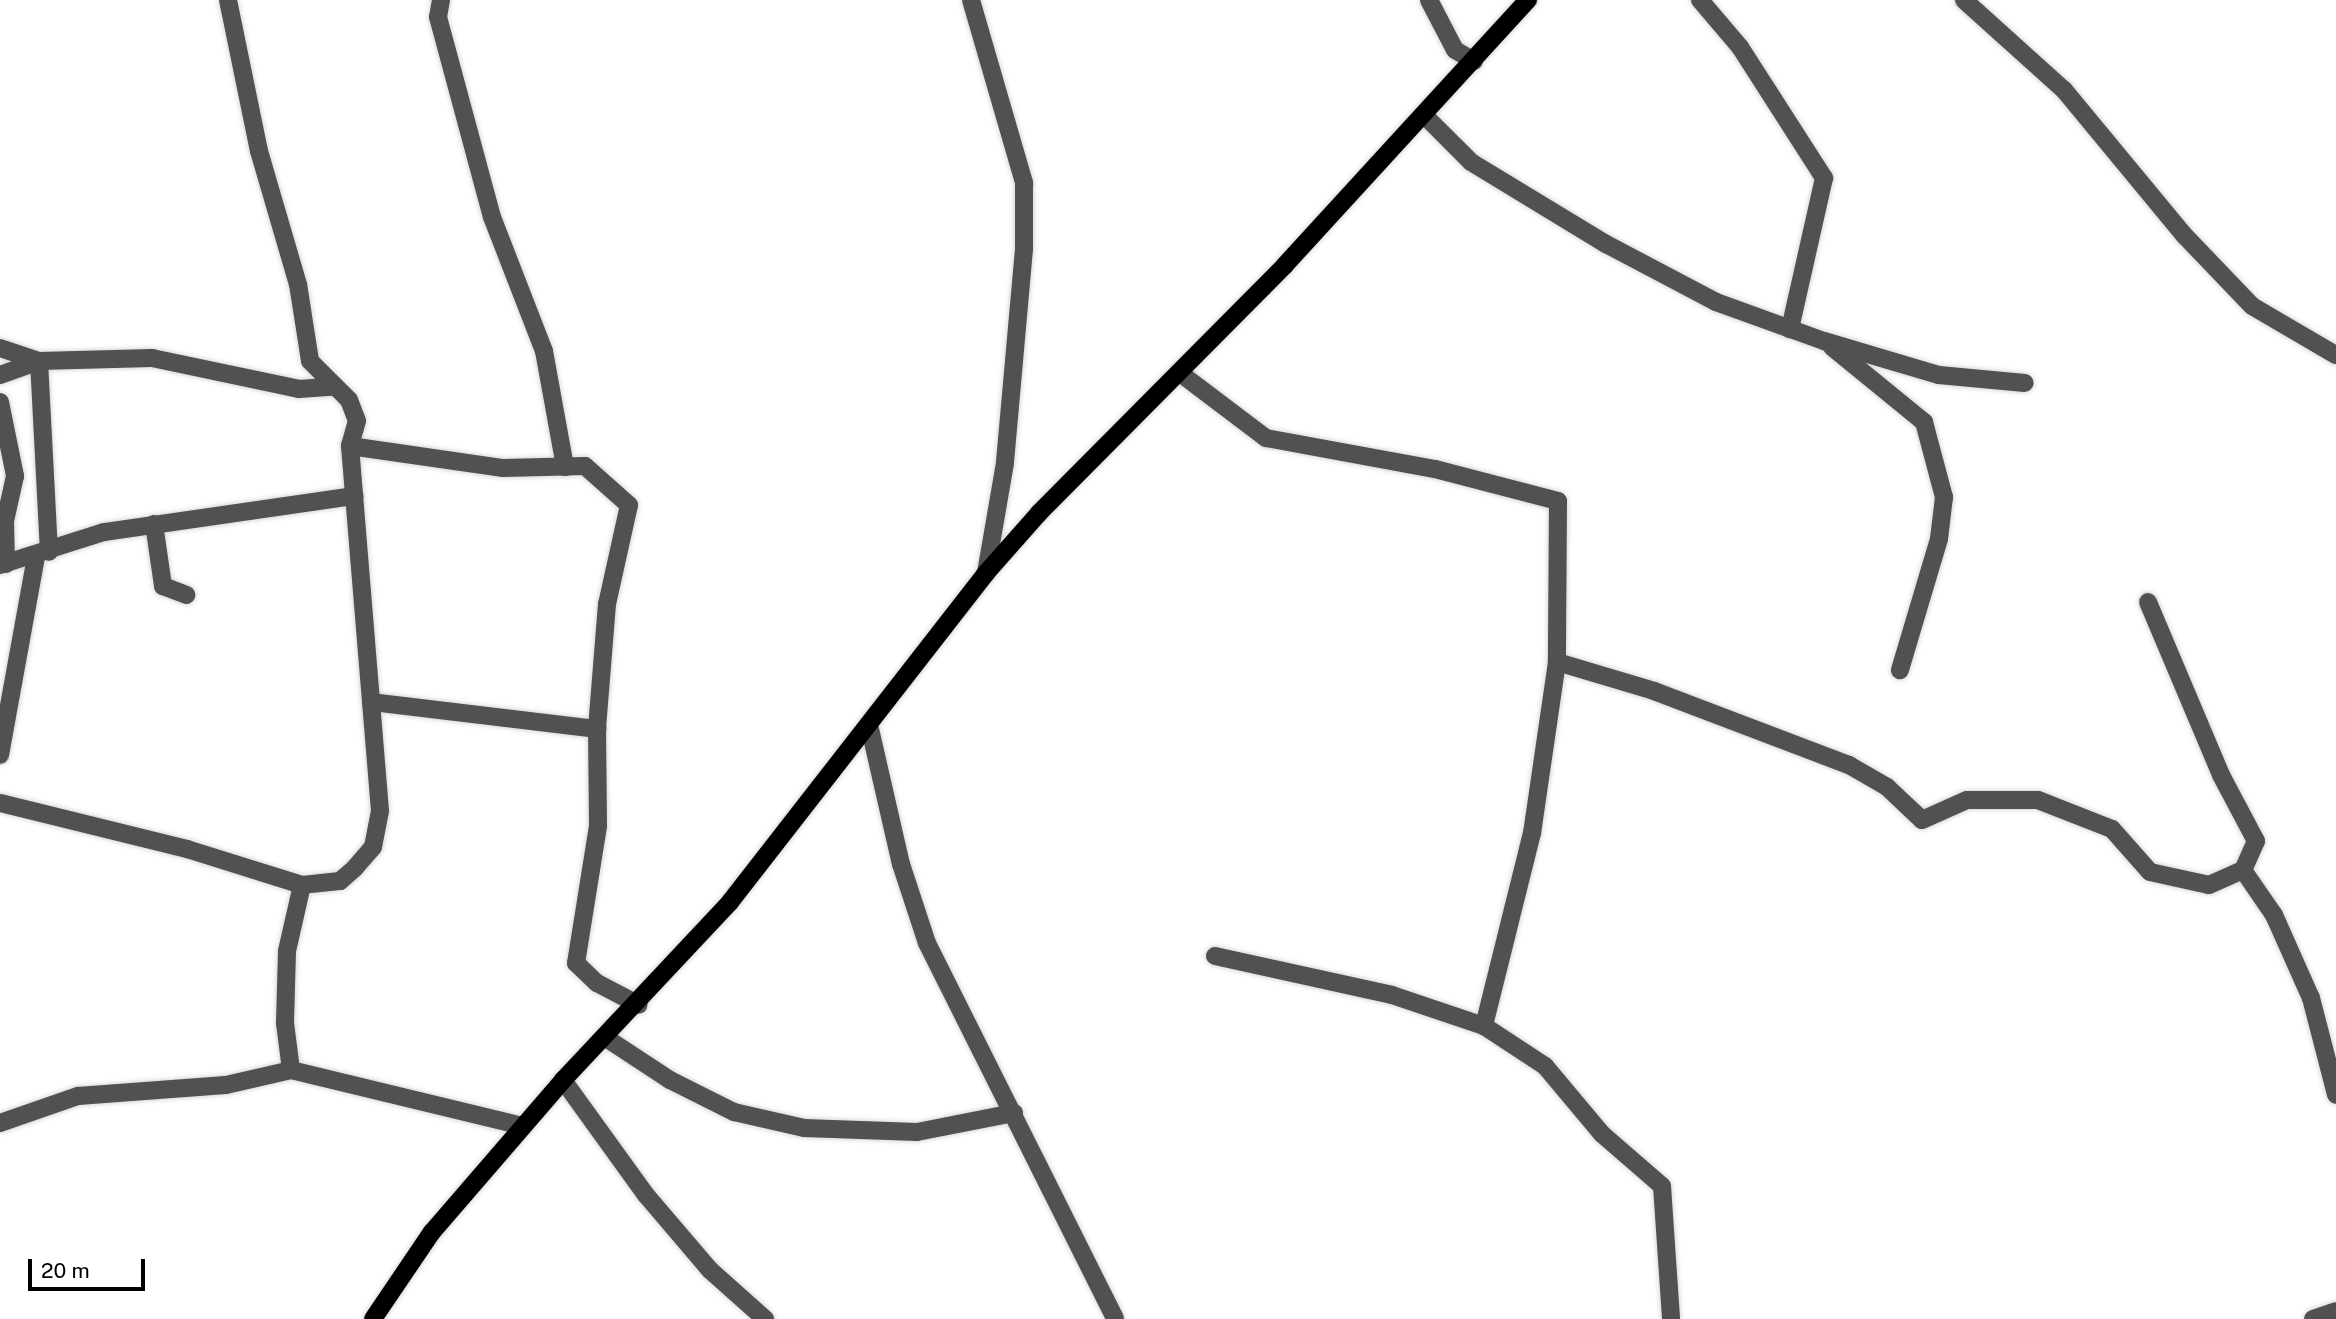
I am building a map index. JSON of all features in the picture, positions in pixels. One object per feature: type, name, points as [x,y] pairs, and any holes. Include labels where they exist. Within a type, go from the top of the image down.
[{"type":"main road","points":[[373,1319],[432,1231],[563,1080],[639,1005],[730,902],[870,729],[986,573],[1039,513],[1180,373],[1424,115],[1528,0]]},
{"type":"street","points":[[0,803],[175,845],[302,885],[340,881],[373,847],[380,811],[350,446],[357,421],[349,400],[331,387],[310,361],[298,284],[259,151],[228,0]]},
{"type":"street","points":[[441,0],[438,17],[492,216],[544,351],[565,467]]},
{"type":"street","points":[[971,0],[1024,183],[1024,249],[1005,463],[986,573]]},
{"type":"street","points":[[1429,0],[1454,50],[1474,61]]},
{"type":"street","points":[[1700,0],[1740,47],[1824,178],[1790,329]]},
{"type":"street","points":[[1964,0],[2064,90],[2184,235],[2252,306],[2336,355]]},
{"type":"street","points":[[1424,115],[1471,162],[1606,244],[1716,302],[1824,341],[1940,374],[2025,383]]},
{"type":"street","points":[[1824,341],[1924,422],[1944,497],[1940,540],[1900,670]]},
{"type":"street","points":[[0,348],[39,361]]},
{"type":"street","points":[[0,375],[39,361],[152,358],[299,389],[331,387]]},
{"type":"street","points":[[0,755],[42,554],[39,361]]},
{"type":"street","points":[[1180,373],[1266,438],[1435,469],[1558,501],[1557,662],[1532,832],[1484,1026]]},
{"type":"street","points":[[0,402],[16,487],[5,521],[3,564],[42,554],[104,532],[354,496]]},
{"type":"street","points":[[350,446],[503,468],[585,466],[629,505],[607,604],[597,729],[598,826],[576,963],[597,982],[639,1005]]},
{"type":"street","points":[[154,524],[163,586],[186,595]]},
{"type":"street","points":[[1557,662],[1654,691],[1849,765],[1887,787],[1922,820],[1967,800],[2038,800],[2112,829],[2150,872],[2209,885],[2243,870],[2256,841],[2221,775],[2148,602]]},
{"type":"street","points":[[371,702],[597,729]]},
{"type":"street","points":[[870,729],[901,863],[927,943],[1115,1319]]},
{"type":"street","points":[[2243,870],[2274,915],[2311,998],[2336,1095]]},
{"type":"street","points":[[291,1070],[285,1023],[287,951],[302,885]]},
{"type":"street","points":[[1215,956],[1392,995],[1484,1026],[1545,1066],[1602,1134],[1662,1186],[1671,1319]]},
{"type":"street","points":[[606,1038],[670,1080],[734,1112],[804,1128],[917,1132],[1014,1113]]},
{"type":"street","points":[[0,1123],[78,1096],[226,1085],[291,1070],[522,1126]]},
{"type":"street","points":[[563,1080],[646,1195],[710,1270],[765,1319]]},
{"type":"street","points":[[2313,1319],[2336,1311]]}]
